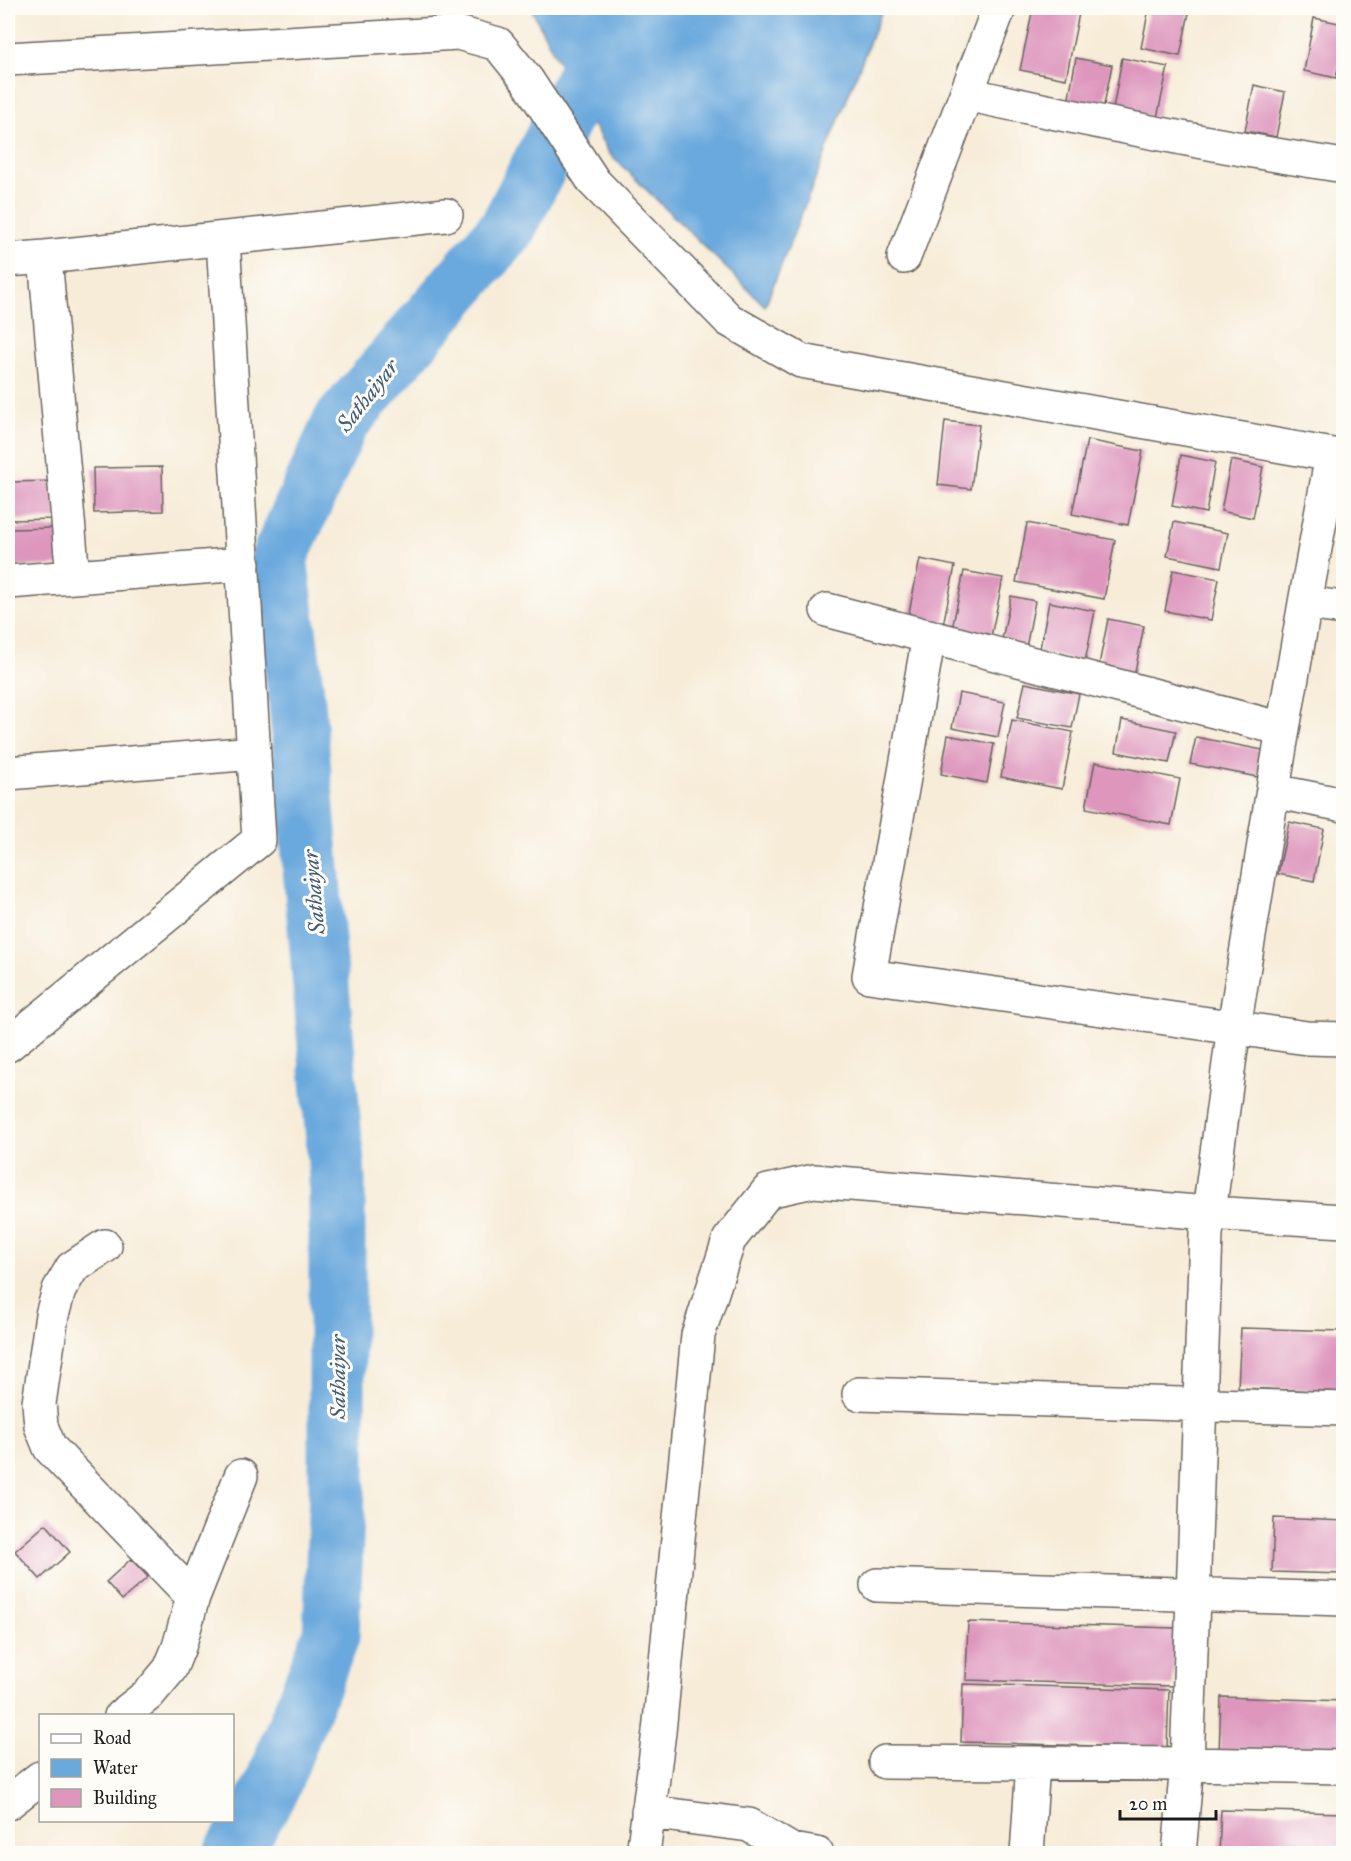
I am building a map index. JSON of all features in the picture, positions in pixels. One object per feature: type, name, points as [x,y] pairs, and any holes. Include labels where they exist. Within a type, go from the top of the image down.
[{"type":"street","points":[[904,258],[999,8]]},
{"type":"street","points":[[8,59],[459,33],[498,44],[527,80],[594,182],[729,320],[801,361],[1338,456],[1305,603],[1283,729],[1234,1027],[1206,1234],[1187,1764],[1179,1854]]},
{"type":"street","points":[[966,94],[1101,123],[1276,156],[1344,166]]},
{"type":"street","points":[[8,260],[446,215]]},
{"type":"street","points":[[8,1045],[260,840],[223,238]]},
{"type":"street","points":[[45,258],[73,577]]},
{"type":"street","points":[[8,582],[243,564]]},
{"type":"street","points":[[1305,603],[1344,608]]},
{"type":"street","points":[[827,610],[1283,729]]},
{"type":"street","points":[[929,636],[869,976],[1307,1038],[1344,1039]]},
{"type":"street","points":[[8,773],[254,753]]},
{"type":"street","points":[[1273,791],[1344,805]]},
{"type":"street","points":[[643,1854],[659,1732],[698,1335],[729,1240],[768,1191],[814,1181],[1209,1213],[1344,1221]]},
{"type":"street","points":[[105,1246],[72,1268],[59,1290],[52,1315],[39,1403],[41,1426],[51,1448],[193,1598]]},
{"type":"street","points":[[859,1394],[1344,1409]]},
{"type":"street","points":[[124,1714],[149,1694],[170,1669],[193,1598],[241,1476]]},
{"type":"street","points":[[878,1585],[1344,1599]]},
{"type":"street","points":[[885,1762],[1344,1767]]},
{"type":"street","points":[[1027,1854],[1033,1763]]},
{"type":"street","points":[[8,1803],[39,1779]]},
{"type":"street","points":[[648,1812],[749,1825],[791,1850],[817,1854]]},
{"type":"water","points":[[531,8],[883,8],[765,306],[609,153]]},
{"type":"building","points":[[1033,8],[1051,8],[1079,13],[1066,79],[1020,70]]},
{"type":"building","points":[[1149,8],[1190,8],[1180,56],[1141,48]]},
{"type":"building","points":[[1314,18],[1344,24],[1344,40],[1336,78],[1304,71]]},
{"type":"building","points":[[1076,58],[1112,65],[1103,110],[1068,103]]},
{"type":"building","points":[[1122,58],[1168,67],[1157,118],[1113,109]]},
{"type":"building","points":[[1254,85],[1285,92],[1276,137],[1245,131]]},
{"type":"building","points":[[945,421],[979,425],[971,489],[938,485]]},
{"type":"building","points":[[1087,440],[1143,451],[1128,525],[1072,514]]},
{"type":"building","points":[[1181,455],[1215,462],[1206,513],[1172,506]]},
{"type":"building","points":[[1231,460],[1263,467],[1253,518],[1221,511]]},
{"type":"building","points":[[162,467],[163,511],[94,513],[93,468]]},
{"type":"building","points":[[56,481],[57,519],[8,520],[8,482]]},
{"type":"building","points":[[1174,522],[1228,533],[1221,567],[1167,556]]},
{"type":"building","points":[[1027,523],[1115,540],[1104,599],[1016,582]]},
{"type":"building","points":[[59,528],[60,565],[8,567],[8,529]]},
{"type":"building","points":[[920,559],[955,566],[942,630],[907,622]]},
{"type":"building","points":[[1173,570],[1219,579],[1211,620],[1165,611]]},
{"type":"building","points":[[964,571],[1003,578],[990,642],[951,634]]},
{"type":"building","points":[[1011,596],[1035,601],[1026,648],[1001,644]]},
{"type":"building","points":[[1049,602],[1095,611],[1085,662],[1039,653]]},
{"type":"building","points":[[1108,619],[1144,626],[1134,677],[1098,670]]},
{"type":"building","points":[[1025,683],[1079,694],[1072,728],[1017,718]]},
{"type":"building","points":[[959,693],[1005,702],[998,737],[952,728]]},
{"type":"building","points":[[1012,720],[1073,732],[1062,789],[1001,777]]},
{"type":"building","points":[[1122,720],[1176,731],[1169,763],[1116,752]]},
{"type":"building","points":[[948,735],[994,744],[987,783],[941,774]]},
{"type":"building","points":[[1196,737],[1263,750],[1258,777],[1190,764]]},
{"type":"building","points":[[1095,762],[1180,779],[1171,825],[1086,808]]},
{"type":"building","points":[[1289,822],[1324,829],[1314,881],[1278,874]]},
{"type":"building","points":[[1241,1328],[1344,1331],[1344,1392],[1238,1388]]},
{"type":"building","points":[[1274,1518],[1344,1521],[1344,1574],[1272,1572]]},
{"type":"building","points":[[46,1524],[70,1552],[40,1579],[15,1551]]},
{"type":"building","points":[[131,1559],[148,1577],[122,1600],[106,1582]]},
{"type":"building","points":[[968,1622],[1175,1628],[1173,1686],[966,1680]]},
{"type":"building","points":[[963,1684],[1169,1690],[1167,1748],[961,1742]]},
{"type":"building","points":[[1221,1697],[1344,1701],[1344,1757],[1219,1753]]},
{"type":"building","points":[[1221,1810],[1344,1813],[1344,1854],[1219,1854]]},
{"type":"waterway","name":"Sathaiyar","points":[[232,1854],[270,1791],[331,1636],[337,1492],[337,1176],[297,702],[279,558],[341,422],[508,227],[606,35],[610,8]]}]
